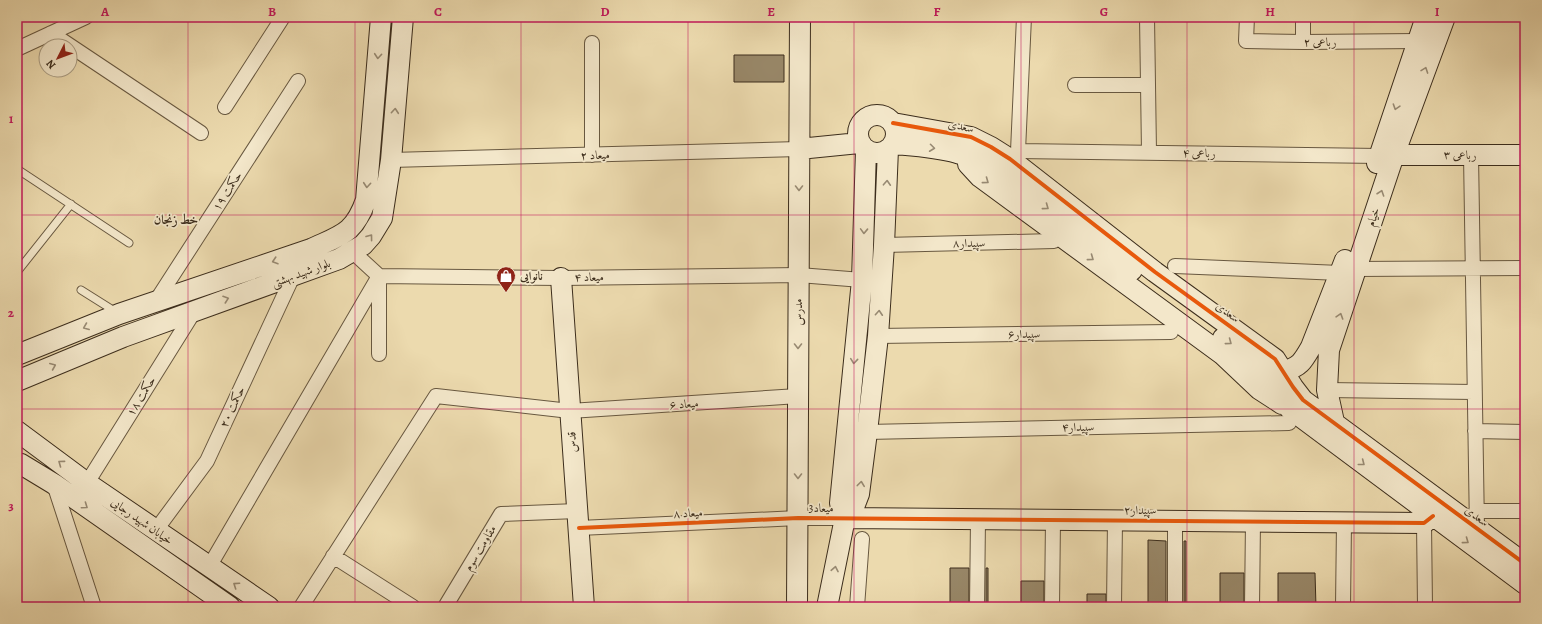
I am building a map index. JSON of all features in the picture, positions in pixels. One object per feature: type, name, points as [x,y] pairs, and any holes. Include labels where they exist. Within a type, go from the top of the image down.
[{"type":"street","points":[[17,49],[86,17]]},
{"type":"street","points":[[225,107],[283,17]]},
{"type":"street","name":"بلوار شهید بهشتی","points":[[17,356],[119,314],[310,249],[341,235],[357,222],[366,200],[381,17]]},
{"type":"street","name":"بلوار شهید بهشتی","points":[[17,381],[123,337],[339,259],[363,245],[371,236],[382,218],[391,160],[403,17]]},
{"type":"street","name":"مدرس","points":[[797,607],[800,17]]},
{"type":"street","name":"رباعی ۴","points":[[1024,17],[1018,151],[1387,155]]},
{"type":"street","points":[[1147,17],[1149,152]]},
{"type":"street","name":"رباعی ۲","points":[[1247,17],[1246,41],[1418,41]]},
{"type":"street","points":[[1303,17],[1303,42]]},
{"type":"street","name":"خیام","points":[[1284,371],[1300,365],[1305,358],[1321,344],[1348,271],[1387,155],[1426,17]]},
{"type":"street","name":"خیام","points":[[1387,155],[1445,17]]},
{"type":"street","points":[[51,33],[201,133]]},
{"type":"street","points":[[592,43],[592,155]]},
{"type":"street","name":"حکمت ۱۹","points":[[156,301],[298,81]]},
{"type":"street","points":[[1075,85],[1148,85]]},
{"type":"street","points":[[799,149],[863,147],[876,153],[886,151],[896,135],[893,123],[884,116],[872,115],[862,121],[857,132],[863,147],[862,280],[840,502],[845,518]]},
{"type":"street","name":"سعدی","points":[[893,123],[971,137],[1010,159],[1155,272],[1275,359],[1303,400],[1477,520],[1525,564]]},
{"type":"street","points":[[827,607],[845,518],[854,507],[859,494],[878,336],[890,146]]},
{"type":"street","name":"سعدی","points":[[890,146],[936,148],[959,153],[986,165],[1004,176],[1259,364],[1269,376],[1290,416],[1428,520],[1525,584]]},
{"type":"street","name":"میعاد ۲","points":[[391,160],[799,149]]},
{"type":"street","name":"رباعی ۳","points":[[1387,155],[1525,155]]},
{"type":"street","points":[[1471,155],[1477,520],[1525,512]]},
{"type":"street","name":"سپیدار۸","points":[[884,245],[1054,241]]},
{"type":"street","points":[[353,252],[379,276],[379,354]]},
{"type":"street","points":[[1175,266],[1348,271],[1525,268]]},
{"type":"street","name":"میعاد ۴","points":[[379,276],[560,278],[799,275],[862,280]]},
{"type":"street","name":"حکمت ۲۰","points":[[156,530],[207,461],[293,276]]},
{"type":"street","points":[[209,567],[379,276]]},
{"type":"street","name":"قدس","points":[[560,278],[584,607]]},
{"type":"street","name":"حکمت ۱۸","points":[[87,483],[195,310]]},
{"type":"street","points":[[119,314],[123,337]]},
{"type":"street","name":"سپیدار۶","points":[[878,336],[1171,332]]},
{"type":"street","name":"خیام","points":[[1321,344],[1327,367],[1327,390],[1334,422]]},
{"type":"street","points":[[1305,358],[1317,360],[1327,367]]},
{"type":"street","points":[[1327,390],[1474,392]]},
{"type":"street","name":"میعاد ۶","points":[[333,556],[436,396],[570,411],[798,396]]},
{"type":"street","name":"سپیدار۴","points":[[867,432],[1290,416]]},
{"type":"street","name":"خیابان شهید رجایی","points":[[17,431],[87,483],[269,607]]},
{"type":"street","points":[[1475,431],[1525,432]]},
{"type":"street","name":"خیابان شهید رجایی","points":[[17,462],[54,484],[230,607]]},
{"type":"street","points":[[54,484],[94,607]]},
{"type":"street","name":"مقاومت سوم","points":[[445,607],[501,514],[578,519]]},
{"type":"street","name":"میعاد3","points":[[798,518],[845,518]]},
{"type":"street","name":"میعاد ۸","points":[[578,519],[798,518]]},
{"type":"street","name":"سپیدار۲","points":[[845,518],[1344,522],[1428,520]]},
{"type":"street","points":[[977,607],[978,519]]},
{"type":"street","points":[[1052,607],[1053,520]]},
{"type":"street","points":[[1114,607],[1115,520]]},
{"type":"street","points":[[1425,607],[1428,520]]},
{"type":"street","points":[[1175,521],[1175,607]]},
{"type":"street","points":[[1252,607],[1253,521]]},
{"type":"street","points":[[1343,607],[1344,522]]},
{"type":"street","points":[[857,607],[862,539]]},
{"type":"street","points":[[301,607],[333,556],[413,607]]},
{"type":"lane","points":[[17,169],[129,243]]},
{"type":"lane","points":[[17,272],[71,204]]},
{"type":"lane","points":[[81,290],[119,314]]},
{"type":"building","points":[[734,55],[784,55],[784,82],[734,82]]},
{"type":"building","points":[[1148,540],[1166,541],[1166,607],[1148,607]]},
{"type":"building","points":[[1184,541],[1186,541],[1186,607],[1184,607]]},
{"type":"building","points":[[950,568],[969,568],[969,607],[950,607]]},
{"type":"building","points":[[986,568],[988,568],[988,607],[986,607]]},
{"type":"building","points":[[1220,573],[1244,573],[1244,607],[1220,607]]},
{"type":"building","points":[[1278,573],[1315,573],[1316,607],[1278,607]]},
{"type":"building","points":[[1021,581],[1044,581],[1044,607],[1021,607]]},
{"type":"building","points":[[1087,594],[1106,594],[1106,607],[1087,607]]},
{"type":"cycle path","points":[[893,123],[971,137],[1010,159],[1155,272],[1275,359],[1303,400],[1525,564]]},
{"type":"cycle path","points":[[579,528],[798,518],[1424,523],[1433,516]]},
{"type":"place","name":"نانوایی","points":[[506,293]]},
{"type":"district","name":"خط زنجان","points":[[176,219]]}]
